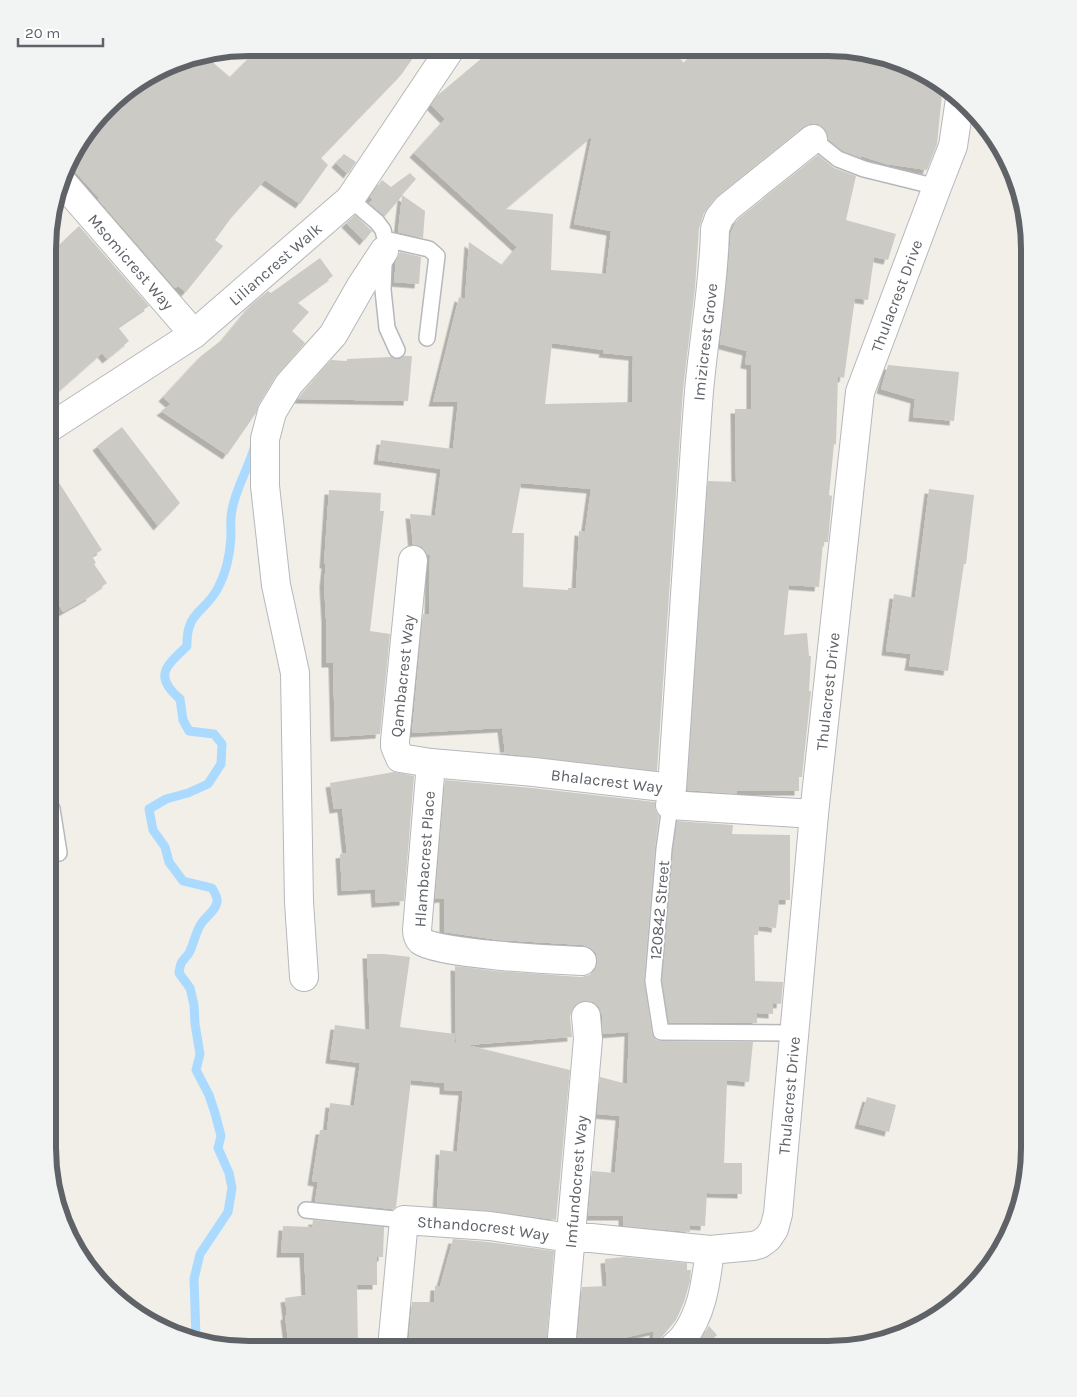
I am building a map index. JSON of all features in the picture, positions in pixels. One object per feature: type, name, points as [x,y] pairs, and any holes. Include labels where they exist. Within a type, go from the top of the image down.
[{"type":"street","name":"Liliancrest Walk","points":[[56,423],[194,334],[350,199],[446,56]]},
{"type":"street","name":"Thulacrest Drive","points":[[710,1250],[760,1244],[768,1238],[774,1229],[778,1214],[814,814],[860,392],[954,146],[959,108]]},
{"type":"street","name":"Imizicrest Grove","points":[[684,589],[701,373],[711,298],[715,229],[719,218],[727,208],[813,139]]},
{"type":"street","name":"Msomicrest Way","points":[[66,187],[194,334]]},
{"type":"street","points":[[304,977],[299,902],[295,673],[276,585],[265,486],[265,439],[272,412],[289,384],[333,335],[385,245]]},
{"type":"street","name":"Qambacrest Way","points":[[413,560],[395,746],[400,758],[431,763]]},
{"type":"street","name":"Bhalacrest Way","points":[[431,763],[534,772],[671,796],[684,589]]},
{"type":"street","name":"Hlambacrest Place","points":[[431,763],[417,930],[422,942],[502,956],[582,961]]},
{"type":"street","points":[[671,796],[814,814]]},
{"type":"street","name":"Imfundocrest Way","points":[[562,1341],[588,1039],[586,1016]]},
{"type":"street","points":[[393,1341],[404,1220]]},
{"type":"street","name":"Sthandocrest Way","points":[[404,1220],[490,1226],[570,1238],[592,1238],[710,1250]]},
{"type":"street","points":[[680,1341],[698,1312],[704,1289],[710,1250]]},
{"type":"lane","points":[[813,139],[838,158],[864,169],[937,187]]},
{"type":"lane","points":[[350,199],[384,230],[383,290],[387,328],[397,350]]},
{"type":"lane","points":[[385,245],[429,249],[437,256],[427,338]]},
{"type":"lane","name":"120842 Street","points":[[671,796],[664,849],[653,981],[661,1032],[794,1033]]},
{"type":"lane","points":[[56,834],[59,853]]},
{"type":"lane","points":[[306,1210],[404,1220]]},
{"type":"building","points":[[251,56],[414,56],[401,75],[321,158],[328,165],[300,204],[265,180],[231,218],[215,240],[223,246],[186,292],[178,286],[175,288],[73,170],[89,142],[104,122],[122,104],[153,82],[187,66],[210,60],[230,77]]},
{"type":"building","points":[[484,56],[678,56],[684,63],[690,56],[828,56],[853,58],[890,66],[913,76],[942,94],[937,144],[927,170],[886,164],[861,156],[860,158],[843,151],[828,139],[825,129],[818,124],[810,124],[803,127],[717,196],[704,213],[699,228],[695,288],[683,390],[657,771],[500,753],[505,752],[502,728],[412,733],[423,614],[429,614],[430,555],[422,547],[413,545],[410,514],[435,516],[441,469],[378,460],[381,440],[453,449],[458,402],[433,402],[459,297],[465,299],[469,242],[502,265],[517,247],[414,153],[445,119],[431,105],[438,95]],"holes":[[[592,136],[574,224],[611,231],[606,274],[551,270],[553,214],[505,209]],[[552,343],[604,350],[603,353],[633,356],[632,402],[545,404]],[[521,483],[591,489],[585,532],[579,531],[576,588],[568,588],[568,590],[523,587],[524,533],[512,533]]]},
{"type":"building","points":[[344,154],[356,162],[348,174],[336,163]]},
{"type":"building","points":[[818,155],[834,168],[856,176],[846,220],[896,234],[888,260],[874,257],[868,300],[855,298],[844,378],[838,376],[836,445],[834,444],[829,495],[832,496],[828,542],[823,542],[819,587],[789,585],[784,635],[807,633],[809,656],[811,656],[809,691],[811,691],[802,777],[799,777],[799,791],[737,791],[737,794],[687,790],[708,481],[736,482],[735,409],[751,409],[751,365],[745,364],[747,351],[720,344],[731,232],[738,219]]},
{"type":"building","points":[[410,173],[416,179],[402,195],[425,211],[423,238],[398,232],[402,196],[385,216],[369,203],[373,200],[370,197],[382,180],[391,187]]},
{"type":"building","points":[[355,215],[372,231],[364,241],[346,223]]},
{"type":"building","points":[[79,226],[149,306],[118,327],[129,341],[107,359],[102,353],[56,394],[56,249]]},
{"type":"building","points":[[400,252],[421,257],[419,284],[394,282],[396,261]]},
{"type":"building","points":[[320,258],[333,276],[297,302],[309,312],[292,331],[305,343],[276,376],[259,404],[256,413],[227,455],[161,411],[171,404],[163,397],[201,356],[223,339],[251,305],[268,291],[271,293]]},
{"type":"building","points":[[404,356],[412,356],[408,401],[298,399],[331,360],[347,361],[347,359],[391,357],[397,359]]},
{"type":"building","points":[[888,365],[959,372],[954,421],[913,417],[915,399],[881,389]]},
{"type":"building","points":[[122,427],[180,503],[158,526],[97,446]]},
{"type":"building","points":[[56,478],[102,550],[92,556],[96,563],[94,564],[107,583],[91,596],[63,612],[56,600]]},
{"type":"building","points":[[929,489],[974,495],[966,564],[964,564],[948,671],[909,666],[911,654],[886,651],[894,594],[915,598]]},
{"type":"building","points":[[329,490],[381,493],[380,511],[384,511],[370,631],[390,634],[380,734],[335,737],[333,663],[326,663],[324,583]]},
{"type":"building","points":[[394,772],[414,776],[404,901],[376,903],[375,889],[342,891],[340,854],[347,853],[342,808],[334,809],[330,783]]},
{"type":"building","points":[[445,780],[655,802],[656,811],[659,816],[644,980],[652,1034],[656,1040],[661,1041],[753,1042],[749,1082],[727,1080],[724,1163],[742,1163],[742,1194],[707,1193],[705,1226],[690,1225],[690,1232],[623,1226],[623,1216],[588,1216],[592,1171],[615,1173],[620,1116],[597,1114],[600,1077],[627,1084],[629,1032],[603,1034],[602,1015],[599,1007],[593,1002],[585,1000],[577,1004],[572,1010],[570,1017],[572,1037],[467,1045],[570,1070],[556,1220],[492,1211],[437,1207],[440,1150],[457,1152],[463,1091],[444,1090],[444,1083],[411,1080],[396,1207],[393,1209],[315,1202],[318,1182],[312,1181],[320,1130],[327,1130],[330,1103],[354,1106],[360,1063],[330,1059],[335,1025],[370,1030],[367,954],[410,957],[400,1027],[455,1034],[454,1042],[456,1042],[455,966],[581,977],[590,975],[595,970],[598,962],[596,953],[591,948],[583,945],[499,940],[444,932],[444,898],[435,899]]},
{"type":"building","points":[[677,821],[733,825],[732,834],[790,835],[790,900],[779,900],[776,928],[759,926],[758,935],[754,935],[755,981],[783,982],[781,1004],[773,1003],[773,1014],[757,1013],[757,1023],[669,1023],[662,981]]},
{"type":"building","points":[[867,1097],[896,1105],[889,1132],[859,1124]]},
{"type":"building","points":[[313,1220],[384,1227],[383,1257],[377,1257],[377,1285],[357,1285],[358,1341],[288,1341],[285,1298],[306,1295],[304,1253],[281,1253],[283,1226],[312,1227]]},
{"type":"building","points":[[453,1239],[554,1251],[547,1341],[409,1341],[412,1302],[434,1302],[435,1286],[440,1286]]},
{"type":"building","points":[[624,1257],[687,1263],[687,1270],[691,1270],[684,1302],[676,1320],[659,1341],[653,1341],[654,1331],[610,1341],[606,1341],[605,1339],[577,1341],[582,1287],[607,1286],[605,1259]]},
{"type":"building","points":[[709,1326],[717,1335],[711,1341],[699,1341]]},
{"type":"waterway","points":[[196,1333],[194,1279],[200,1254],[228,1212],[232,1188],[229,1173],[218,1148],[221,1136],[215,1113],[209,1095],[196,1070],[200,1054],[190,988],[179,973],[181,963],[189,953],[199,927],[214,909],[217,900],[212,888],[183,881],[169,862],[165,847],[153,830],[149,809],[166,799],[188,793],[208,784],[221,764],[222,744],[214,734],[189,731],[183,720],[180,699],[167,684],[165,677],[168,665],[187,646],[188,634],[193,619],[213,596],[223,576],[230,550],[231,517],[234,502],[255,445]]}]
